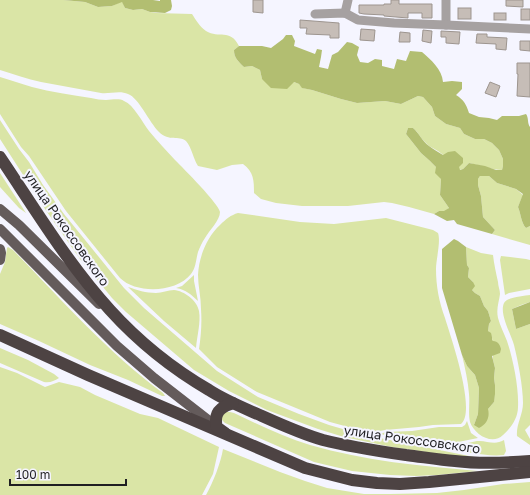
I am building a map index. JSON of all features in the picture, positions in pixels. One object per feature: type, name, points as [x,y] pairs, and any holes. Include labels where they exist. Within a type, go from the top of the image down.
[{"type":"highway","name":"улица Рокоссовского","points":[[0,157],[58,245],[89,286],[111,311],[134,334],[169,363],[210,391],[289,428],[323,440],[354,447],[455,461],[495,463],[530,461]]},
{"type":"highway","points":[[0,335],[88,375],[222,430],[274,456],[305,468],[359,481],[378,483],[429,482],[530,472]]},
{"type":"highway","points":[[222,430],[216,423],[217,414],[225,406],[233,403]]},
{"type":"main road","points":[[0,207],[84,290],[134,334]]},
{"type":"main road","points":[[0,229],[117,346],[154,378],[222,430]]},
{"type":"main road","points":[[0,249],[0,260]]},
{"type":"street","points":[[345,13],[348,0]]},
{"type":"street","points":[[446,0],[446,25]]},
{"type":"street","points":[[315,14],[345,13],[358,20],[394,24],[530,29]]},
{"type":"green space","points":[[0,0],[63,0],[85,2],[98,7],[112,6],[122,1],[125,8],[133,10],[142,9],[156,13],[192,14],[206,31],[232,37],[239,46],[234,50],[237,59],[244,67],[252,66],[260,70],[262,79],[294,82],[303,88],[357,103],[385,101],[401,104],[418,96],[423,97],[432,107],[435,116],[446,124],[460,128],[464,134],[475,139],[484,139],[492,143],[499,150],[503,159],[502,170],[469,163],[463,169],[459,170],[459,167],[429,146],[413,128],[408,128],[406,134],[421,153],[436,167],[441,179],[440,195],[449,208],[444,212],[439,211],[434,214],[384,202],[348,206],[302,206],[276,203],[261,199],[254,193],[253,181],[247,167],[243,164],[232,165],[217,170],[198,166],[186,141],[180,138],[166,137],[159,132],[136,100],[128,94],[122,92],[101,93],[48,83],[0,70]]},
{"type":"green space","points":[[63,0],[171,0],[172,6],[171,10],[165,13],[125,8],[122,2],[112,6],[98,7],[85,2]]},
{"type":"green space","points":[[286,35],[292,35],[295,41],[294,46],[315,54],[317,49],[322,50],[319,67],[328,69],[332,55],[338,52],[347,42],[359,47],[357,55],[360,62],[368,63],[375,59],[382,60],[382,66],[394,69],[397,59],[406,61],[410,51],[422,52],[441,73],[443,82],[462,82],[462,89],[456,95],[464,102],[469,113],[479,117],[497,120],[502,116],[519,116],[526,114],[530,127],[530,226],[526,228],[524,226],[518,207],[523,194],[516,189],[497,183],[489,176],[480,176],[478,179],[478,185],[481,196],[483,217],[495,230],[492,234],[457,224],[454,220],[447,221],[434,214],[449,208],[440,195],[441,179],[435,173],[436,167],[421,153],[406,134],[408,128],[413,128],[427,144],[443,155],[448,152],[455,151],[463,158],[463,163],[459,167],[460,170],[469,163],[496,170],[502,170],[503,159],[499,150],[492,143],[484,139],[475,139],[464,134],[460,128],[446,124],[435,116],[432,107],[423,97],[418,96],[401,104],[385,101],[357,103],[302,88],[299,84],[294,82],[287,89],[271,88],[262,79],[260,70],[252,66],[244,67],[238,61],[234,53],[234,50],[239,46],[262,46],[271,48]]},
{"type":"green space","points":[[0,77],[54,92],[100,100],[122,100],[131,106],[152,135],[207,194],[220,212],[216,222],[201,245],[193,272],[191,274],[176,285],[156,289],[136,287],[120,278],[66,211],[29,156],[21,147],[0,114]]},
{"type":"green space","points":[[0,120],[64,214],[124,288],[144,308],[217,371],[258,397],[329,425],[360,434],[479,458],[453,456],[392,447],[344,437],[318,429],[267,410],[229,391],[194,370],[126,312],[112,298],[80,259],[45,209],[0,139]]},
{"type":"green space","points":[[0,173],[26,213],[19,208],[0,187]]},
{"type":"green space","points":[[480,176],[489,176],[497,183],[516,189],[523,195],[518,207],[524,226],[526,228],[530,226],[530,245],[492,234],[495,230],[483,217],[481,196],[478,185],[478,179]]},
{"type":"green space","points":[[238,213],[300,222],[334,224],[386,218],[433,230],[438,233],[439,241],[436,269],[438,294],[461,372],[466,404],[465,416],[461,424],[433,425],[375,432],[363,431],[330,422],[257,392],[217,367],[199,349],[201,334],[201,300],[198,275],[204,247],[211,235],[226,219]]},
{"type":"green space","points":[[454,239],[466,247],[467,265],[469,268],[468,277],[475,286],[472,290],[480,296],[488,311],[491,321],[488,331],[491,333],[492,340],[500,346],[501,349],[500,353],[492,356],[495,368],[494,402],[488,409],[489,415],[487,420],[479,428],[474,425],[478,414],[479,388],[475,375],[467,366],[462,355],[442,288],[442,249]]},
{"type":"green space","points":[[8,247],[13,250],[104,343],[165,396],[90,365],[0,324],[0,274],[5,262]]},
{"type":"green space","points":[[466,247],[481,253],[493,255],[500,292],[497,315],[507,341],[517,383],[518,411],[515,419],[503,435],[494,439],[484,437],[475,431],[469,419],[469,389],[462,355],[467,366],[475,375],[479,388],[478,414],[474,425],[494,402],[495,368],[493,360],[492,337],[488,331],[491,321],[488,311],[480,296],[472,290],[473,282],[468,277],[469,268],[467,265]]},
{"type":"green space","points":[[501,256],[530,260],[530,289],[505,295],[500,260]]},
{"type":"green space","points":[[194,275],[198,301],[186,291],[176,288],[182,286]]},
{"type":"green space","points":[[128,287],[152,293],[174,290],[182,292],[190,297],[196,303],[199,311],[196,348],[164,321]]},
{"type":"green space","points":[[530,295],[530,302],[512,309],[516,329],[530,324],[530,425],[525,430],[530,439],[530,445],[517,436],[523,407],[522,389],[516,351],[504,318],[503,308],[504,303],[508,299]]},
{"type":"green space","points":[[530,302],[530,324],[516,329],[512,309]]},
{"type":"green space","points":[[0,348],[28,360],[59,378],[52,382],[44,382],[0,363]]},
{"type":"green space","points":[[0,367],[17,373],[45,387],[59,382],[80,387],[140,414],[158,418],[219,447],[213,474],[202,495],[0,495]]},
{"type":"green space","points":[[226,412],[234,413],[291,438],[331,451],[393,462],[478,471],[416,476],[352,471],[314,462],[225,423],[221,416]]},
{"type":"green space","points":[[467,421],[471,433],[478,438],[443,445],[417,442],[380,434],[386,432],[412,431],[439,427],[462,427]]},
{"type":"green space","points":[[504,440],[506,451],[504,455],[482,454],[445,448],[477,441],[497,443]]},
{"type":"green space","points":[[223,449],[305,481],[327,488],[364,494],[437,493],[530,482],[530,495],[206,495],[216,472]]},
{"type":"building","points":[[253,0],[263,0],[263,13],[253,12]]},
{"type":"building","points":[[391,0],[399,0],[399,4],[432,4],[432,18],[422,18],[422,13],[408,13],[408,18],[359,13],[359,5],[391,4]]},
{"type":"building","points":[[506,0],[523,0],[523,7],[506,6]]},
{"type":"building","points":[[458,8],[471,8],[471,19],[458,19]]},
{"type":"building","points":[[521,9],[530,9],[530,20],[521,20]]},
{"type":"building","points":[[494,13],[506,13],[506,20],[494,20]]},
{"type":"building","points":[[300,20],[339,23],[339,38],[330,38],[330,35],[306,34],[307,28],[300,28]]},
{"type":"building","points":[[361,29],[375,30],[374,41],[360,40]]},
{"type":"building","points":[[423,30],[432,31],[431,43],[422,41]]},
{"type":"building","points":[[441,31],[460,32],[459,44],[446,43],[446,37],[441,37]]},
{"type":"building","points":[[400,32],[410,33],[410,42],[399,42]]},
{"type":"building","points":[[477,34],[487,34],[487,37],[507,38],[506,50],[496,49],[496,44],[476,43]]},
{"type":"building","points":[[520,41],[530,41],[530,51],[520,50]]},
{"type":"building","points":[[517,63],[530,63],[530,97],[517,96]]},
{"type":"building","points":[[490,82],[500,86],[496,97],[485,93]]}]
